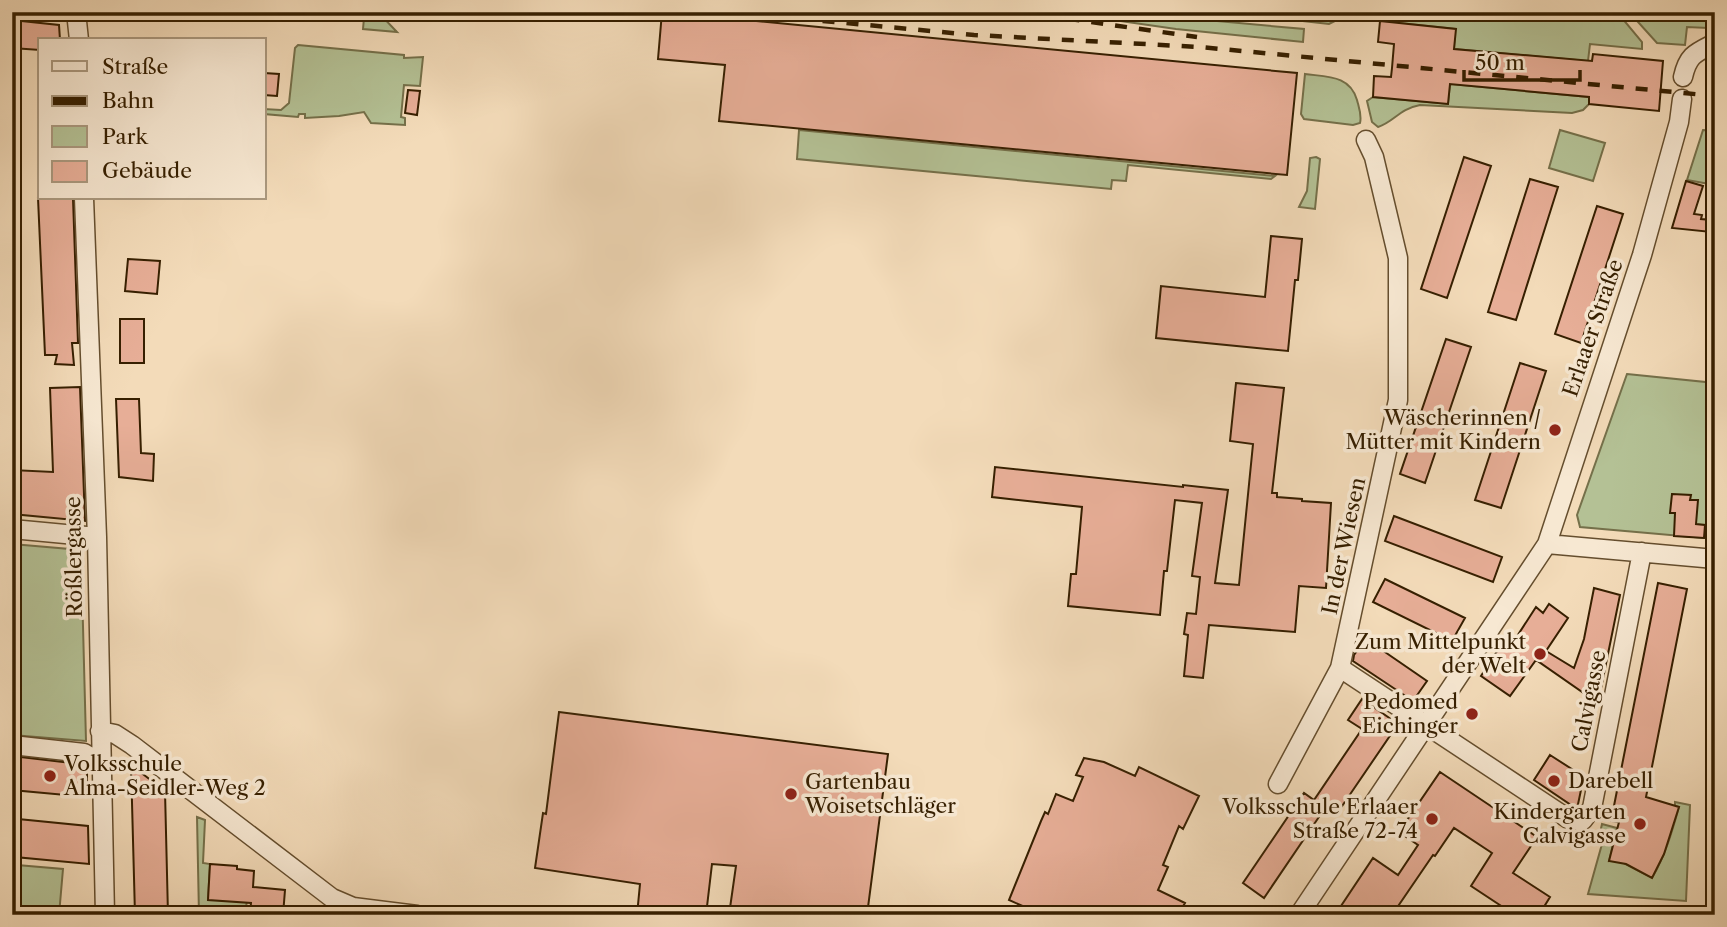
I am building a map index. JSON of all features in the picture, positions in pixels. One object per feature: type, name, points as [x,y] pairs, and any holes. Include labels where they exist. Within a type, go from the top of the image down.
[{"type":"street","points":[[76,12],[79,38]]},
{"type":"street","points":[[1684,78],[1690,57],[1715,43]]},
{"type":"street","name":"Erlaaer Straße","points":[[1299,915],[1547,544],[1642,255],[1672,148],[1682,99]]},
{"type":"street","name":"In der Wiesen","points":[[1278,784],[1340,668],[1400,387],[1398,258],[1374,157],[1366,140]]},
{"type":"street","name":"Rößlergasse","points":[[84,200],[97,537],[105,915]]},
{"type":"street","points":[[12,529],[97,537]]},
{"type":"street","points":[[1547,544],[1715,558]]},
{"type":"street","name":"Calvigasse","points":[[1340,668],[1570,820],[1583,820],[1592,808],[1642,552]]},
{"type":"street","points":[[100,731],[115,734],[132,745],[332,898],[353,907],[417,915]]},
{"type":"street","points":[[12,745],[84,753],[102,764]]},
{"type":"green space","points":[[336,12],[378,12],[397,32],[363,29],[364,18],[336,15]]},
{"type":"green space","points":[[1058,12],[1118,12],[1304,29],[1303,42],[1176,29]]},
{"type":"green space","points":[[1279,12],[1340,12],[1337,20],[1329,24],[1285,19]]},
{"type":"green space","points":[[1350,12],[1617,12],[1642,42],[1642,49],[1590,44],[1588,61],[1454,49],[1455,29],[1380,21],[1369,17],[1350,18]]},
{"type":"green space","points":[[1629,12],[1710,12],[1708,28],[1687,27],[1685,45],[1657,43]]},
{"type":"green space","points":[[298,45],[404,55],[404,58],[423,57],[420,86],[404,85],[401,117],[405,118],[405,125],[371,123],[364,112],[305,118],[305,114],[299,114],[298,117],[266,114],[266,109],[281,110],[289,103],[295,48]]},
{"type":"green space","points":[[1305,74],[1337,79],[1349,86],[1357,100],[1360,123],[1353,125],[1304,119],[1301,114]]},
{"type":"green space","points":[[1450,84],[1589,97],[1589,104],[1583,110],[1572,113],[1420,105],[1407,109],[1378,127],[1372,122],[1367,101],[1373,97],[1448,104]]},
{"type":"green space","points":[[799,130],[1275,176],[1271,179],[1128,165],[1126,181],[1112,180],[1111,189],[797,159]]},
{"type":"green space","points":[[1560,130],[1605,143],[1593,181],[1549,168]]},
{"type":"green space","points":[[1703,130],[1715,131],[1715,185],[1687,180]]},
{"type":"green space","points":[[1310,158],[1320,159],[1315,209],[1299,207],[1307,191]]},
{"type":"green space","points":[[1627,374],[1715,383],[1715,539],[1580,527],[1577,515]]},
{"type":"green space","points":[[12,544],[81,550],[86,741],[12,735]]},
{"type":"green space","points":[[1675,802],[1690,805],[1686,901],[1588,894],[1602,844],[1598,842],[1602,824],[1617,828],[1609,861],[1618,860],[1652,878],[1674,826],[1679,807],[1675,806]]},
{"type":"green space","points":[[197,817],[205,820],[203,863],[210,864],[208,899],[247,902],[244,915],[199,915]]},
{"type":"green space","points":[[17,865],[63,869],[59,915],[12,915]]},
{"type":"building","points":[[662,12],[1297,73],[1287,175],[719,121],[725,65],[658,59]]},
{"type":"building","points":[[12,20],[59,25],[60,38],[38,38],[38,50],[12,48]]},
{"type":"building","points":[[1380,21],[1456,29],[1454,49],[1592,61],[1593,54],[1663,61],[1659,111],[1589,104],[1589,97],[1450,84],[1448,104],[1373,97],[1374,76],[1391,77],[1392,68],[1394,44],[1378,42]]},
{"type":"building","points":[[266,73],[279,74],[277,96],[266,95]]},
{"type":"building","points":[[408,90],[420,91],[417,115],[405,113]]},
{"type":"building","points":[[1464,157],[1491,166],[1447,298],[1421,289]]},
{"type":"building","points":[[1530,179],[1558,187],[1516,320],[1488,312]]},
{"type":"building","points":[[1686,181],[1703,186],[1694,214],[1702,215],[1701,219],[1712,220],[1711,232],[1672,228]]},
{"type":"building","points":[[38,200],[73,200],[78,343],[72,343],[74,365],[55,364],[57,355],[45,355]]},
{"type":"building","points":[[1597,206],[1623,214],[1581,343],[1555,334]]},
{"type":"building","points":[[1271,236],[1302,239],[1288,351],[1156,338],[1161,286],[1265,297]]},
{"type":"building","points":[[128,259],[160,261],[157,294],[125,291]]},
{"type":"building","points":[[120,319],[144,319],[144,363],[120,363]]},
{"type":"building","points":[[1446,339],[1471,347],[1425,483],[1400,474]]},
{"type":"building","points":[[1520,363],[1546,371],[1501,508],[1475,500]]},
{"type":"building","points":[[1236,383],[1284,388],[1272,493],[1277,493],[1277,497],[1331,503],[1326,588],[1299,586],[1295,632],[1209,625],[1203,678],[1184,676],[1187,613],[1196,614],[1200,577],[1192,576],[1202,503],[1175,500],[1160,615],[1068,606],[1071,574],[1076,574],[1082,507],[992,497],[995,467],[1228,490],[1215,583],[1239,585],[1253,444],[1230,441]]},
{"type":"building","points":[[80,387],[85,521],[12,514],[12,470],[53,472],[50,388]]},
{"type":"building","points":[[116,399],[139,399],[141,453],[154,454],[153,481],[119,477]]},
{"type":"building","points":[[1672,494],[1691,495],[1690,500],[1698,500],[1696,524],[1705,525],[1704,538],[1674,536],[1675,513],[1670,513]]},
{"type":"building","points":[[1394,516],[1502,557],[1493,582],[1385,541]]},
{"type":"building","points":[[1385,579],[1465,618],[1452,641],[1373,602]]},
{"type":"building","points":[[1658,583],[1687,589],[1646,797],[1679,807],[1664,854],[1652,878],[1626,864],[1609,861],[1619,822],[1611,821]]},
{"type":"building","points":[[1594,588],[1620,595],[1598,703],[1536,660],[1510,696],[1481,676],[1505,639],[1512,644],[1536,607],[1543,613],[1549,604],[1568,618],[1546,651],[1574,668],[1584,639]]},
{"type":"building","points":[[1366,639],[1427,681],[1413,701],[1353,661],[1354,655]]},
{"type":"building","points":[[1362,699],[1398,724],[1336,815],[1325,808],[1264,898],[1243,883],[1304,793],[1314,800],[1362,729],[1348,720]]},
{"type":"building","points":[[559,712],[888,754],[867,915],[779,915],[730,908],[736,866],[712,864],[706,915],[637,915],[640,884],[535,868],[543,813],[546,814]]},
{"type":"building","name":"Darebell","points":[[1550,755],[1578,773],[1571,783],[1581,790],[1577,809],[1534,780]]},
{"type":"building","name":"Volksschule Alma-Seidler-Weg 2","points":[[12,756],[80,764],[87,768],[87,797],[12,790]]},
{"type":"building","points":[[1084,758],[1104,762],[1135,776],[1139,767],[1199,796],[1183,829],[1179,826],[1163,865],[1168,867],[1158,890],[1185,903],[1178,915],[1043,915],[1009,900],[1041,821],[1045,812],[1048,814],[1056,794],[1073,801],[1083,777],[1076,775]]},
{"type":"building","points":[[131,765],[165,791],[168,915],[135,915]]},
{"type":"building","points":[[1440,772],[1537,837],[1513,873],[1550,897],[1539,915],[1515,915],[1471,886],[1492,853],[1454,828],[1392,915],[1335,915],[1373,858],[1398,875],[1418,845],[1399,832]]},
{"type":"building","points":[[18,819],[88,826],[89,864],[15,857]]},
{"type":"building","points":[[210,864],[237,866],[237,869],[254,871],[253,887],[285,890],[283,915],[250,915],[251,903],[208,900]]},
{"type":"railway","points":[[727,12],[974,35],[1200,47],[1715,96]]},
{"type":"railway","points":[[1020,12],[1197,37]]},
{"type":"place","name":"Wäscherinnen / Mütter mit Kindern","points":[[1555,430]]},
{"type":"place","name":"Zum Mittelpunkt der Welt","points":[[1540,654]]},
{"type":"place","name":"Pedomed Eichinger","points":[[1472,714]]},
{"type":"place","name":"Volksschule Alma-Seidler-Weg 2","points":[[50,776]]},
{"type":"place","name":"Darebell","points":[[1554,781]]},
{"type":"place","name":"Gartenbau Woisetschläger","points":[[791,794]]},
{"type":"place","name":"Volksschule Erlaaer Straße 72-74","points":[[1432,819]]},
{"type":"place","name":"Kindergarten Calvigasse","points":[[1640,824]]}]
